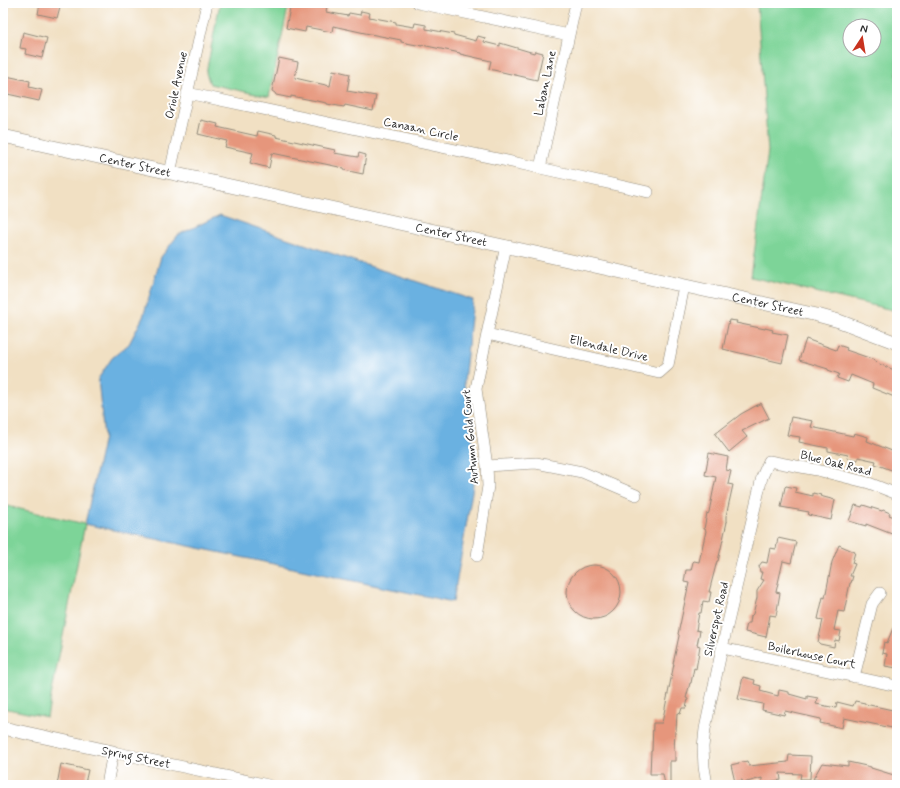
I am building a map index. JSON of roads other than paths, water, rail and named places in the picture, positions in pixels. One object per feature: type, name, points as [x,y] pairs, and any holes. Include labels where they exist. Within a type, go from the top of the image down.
[{"type":"street","name":"Oriole Avenue","points":[[170,173],[207,3]]},
{"type":"street","points":[[418,3],[432,4],[569,35]]},
{"type":"street","name":"Laban Lane","points":[[540,168],[576,3]]},
{"type":"street","name":"Canaan Circle","points":[[188,93],[648,192]]},
{"type":"street","name":"Center Street","points":[[3,136],[817,315],[839,321],[897,343]]},
{"type":"street","name":"Autumn Gold Court","points":[[477,556],[488,486],[487,466],[476,390],[506,246]]},
{"type":"street","name":"Ellendale Drive","points":[[487,334],[659,373],[668,365],[684,286]]},
{"type":"street","name":"Blue Oak Road","points":[[769,460],[869,483],[897,494]]},
{"type":"street","name":"Silverspot Road","points":[[707,785],[703,747],[705,729],[722,648],[762,477],[769,460]]},
{"type":"street","points":[[487,466],[536,463],[582,472],[636,495]]},
{"type":"street","points":[[854,677],[872,604],[880,592]]},
{"type":"street","name":"Boilerhouse Court","points":[[722,648],[897,686]]},
{"type":"street","name":"Spring Street","points":[[3,728],[268,785]]},
{"type":"street","points":[[107,785],[113,752]]},
{"type":"water","points":[[220,215],[473,300],[464,382],[476,462],[453,602],[85,524],[104,437],[98,379],[112,358],[129,344],[143,317],[161,257],[178,235]]}]
